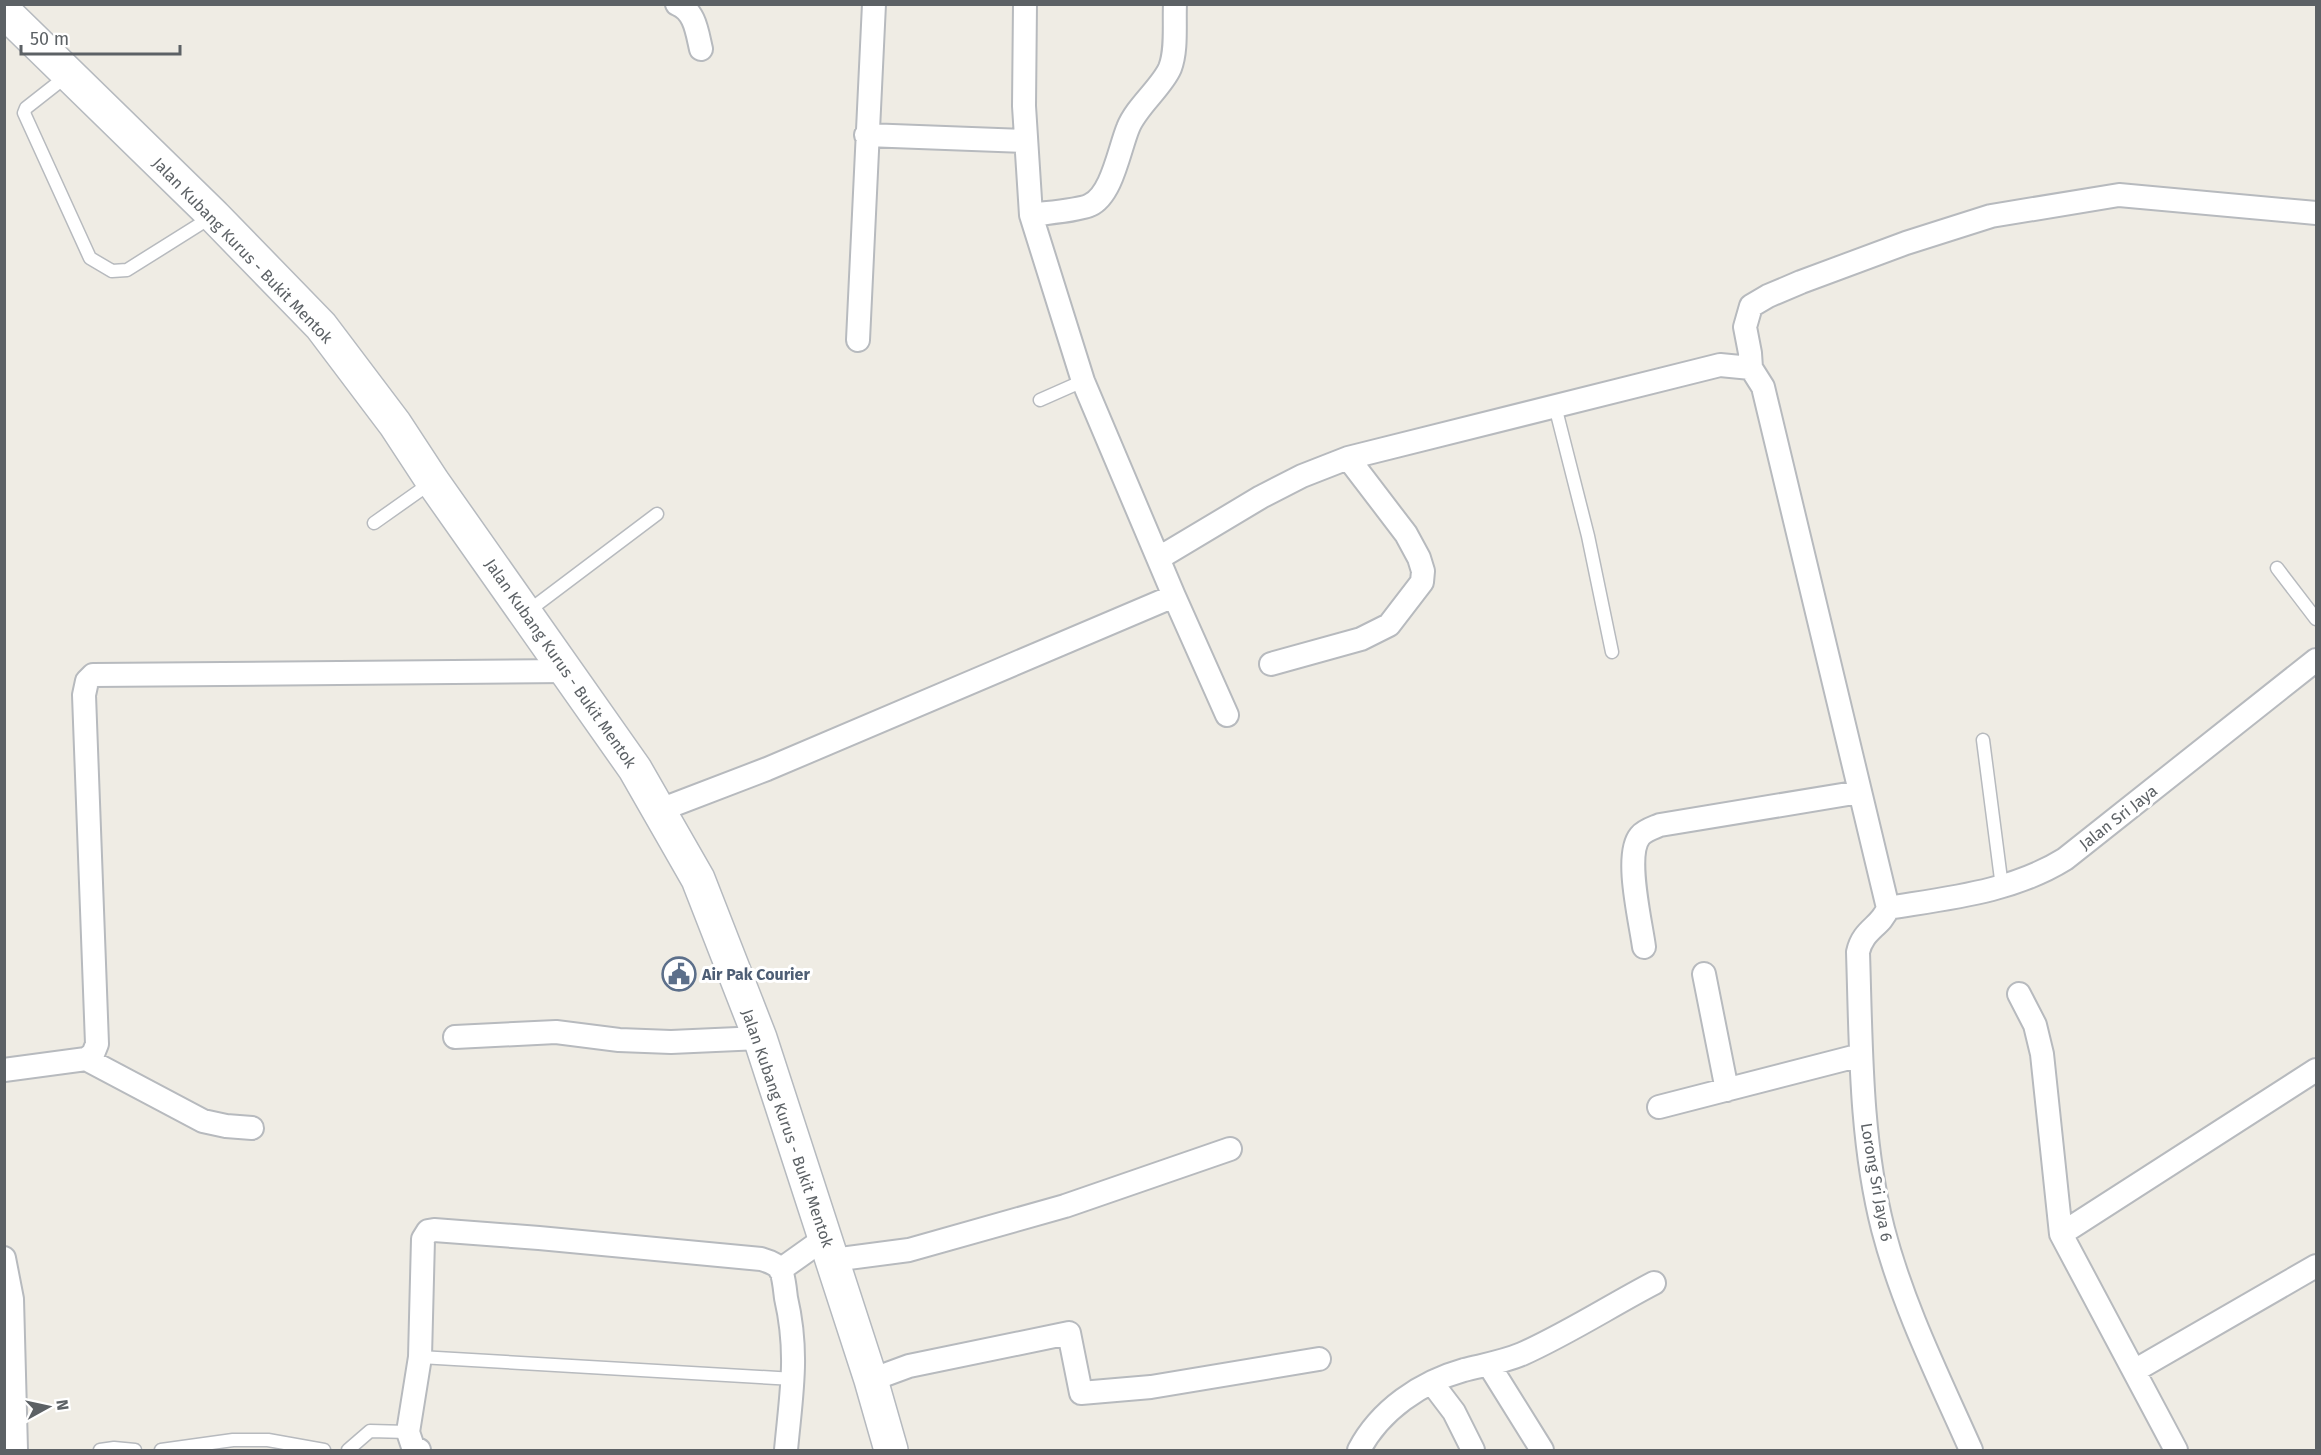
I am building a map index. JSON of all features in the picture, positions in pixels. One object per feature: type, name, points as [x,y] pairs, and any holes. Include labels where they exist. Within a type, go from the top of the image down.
[{"type":"main road","name":"Jalan Kubang Kurus - Bukit Mentok","points":[[4,11],[214,216],[321,326],[395,424],[433,482],[527,612],[635,769],[698,879],[760,1038],[871,1380],[891,1450]]},
{"type":"street","points":[[677,4],[683,7],[694,21],[701,49]]},
{"type":"street","points":[[858,340],[874,4]]},
{"type":"street","points":[[1025,4],[1024,106],[1031,215],[1083,381],[1227,715]]},
{"type":"street","points":[[1031,215],[1091,205],[1104,191],[1112,179],[1118,152],[1129,125],[1169,71],[1173,59],[1174,4]]},
{"type":"street","points":[[866,135],[1026,141]]},
{"type":"street","points":[[1888,908],[1763,387],[1751,361],[1745,327],[1751,306],[1768,296],[1906,243],[1991,216],[2119,195],[2316,213]]},
{"type":"street","points":[[1159,558],[1302,476],[1348,458],[1720,364],[1751,361]]},
{"type":"street","points":[[1271,664],[1361,639],[1389,626],[1422,582],[1423,571],[1419,558],[1406,534],[1348,458]]},
{"type":"street","points":[[657,805],[767,769],[1174,596]]},
{"type":"street","name":"Jalan Sri Jaya","points":[[1888,908],[2002,887],[2045,871],[2065,859],[2316,660]]},
{"type":"street","points":[[4,1070],[86,1059],[93,1054],[97,1044],[84,695],[87,681],[93,675],[475,674],[568,671]]},
{"type":"street","points":[[1644,947],[1633,862],[1634,848],[1639,837],[1648,829],[1660,825],[1860,792]]},
{"type":"street","name":"Lorong Sri Jaya 6","points":[[1888,908],[1886,915],[1860,941],[1858,952],[1865,1122],[1872,1172],[1883,1228],[1896,1275],[1971,1450]]},
{"type":"street","points":[[1704,974],[1727,1090]]},
{"type":"street","points":[[2019,993],[2035,1025],[2042,1054],[2061,1234],[2176,1450]]},
{"type":"street","points":[[455,1037],[556,1032],[619,1040],[661,1042],[760,1038]]},
{"type":"street","points":[[1659,1107],[1861,1055]]},
{"type":"street","points":[[86,1059],[203,1121],[252,1128]]},
{"type":"street","points":[[2061,1234],[2316,1070]]},
{"type":"street","points":[[780,1270],[829,1249],[909,1250],[1065,1206],[1230,1149]]},
{"type":"street","points":[[413,1441],[420,1357],[423,1239],[428,1231],[550,1239],[761,1259],[774,1264],[780,1270],[790,1313],[794,1355],[794,1379],[786,1450]]},
{"type":"street","points":[[4,1258],[12,1299],[16,1450]]},
{"type":"street","points":[[2134,1371],[2316,1266]]},
{"type":"street","points":[[1359,1450],[1366,1436],[1382,1416],[1416,1391],[1465,1370],[1520,1355],[1654,1283]]},
{"type":"street","points":[[871,1380],[909,1366],[1069,1333],[1081,1393],[1151,1387],[1319,1359]]},
{"type":"street","points":[[1489,1365],[1542,1450]]},
{"type":"street","points":[[1432,1383],[1454,1412],[1473,1450]]},
{"type":"lane","points":[[69,74],[26,108],[24,113],[90,258],[112,271],[127,270],[214,216]]},
{"type":"lane","points":[[1040,400],[1083,381]]},
{"type":"lane","points":[[1555,406],[1588,536],[1612,652]]},
{"type":"lane","points":[[374,523],[433,482]]},
{"type":"lane","points":[[527,612],[657,514]]},
{"type":"lane","points":[[2277,568],[2316,618]]},
{"type":"lane","points":[[1983,741],[2002,887]]},
{"type":"lane","points":[[420,1357],[794,1379]]},
{"type":"lane","points":[[348,1450],[370,1431],[413,1441]]},
{"type":"lane","points":[[160,1450],[233,1440],[324,1450]]},
{"type":"lane","points":[[100,1450],[114,1448],[135,1450]]},
{"type":"place","name":"Air Pak Courier","points":[[679,974]]}]
